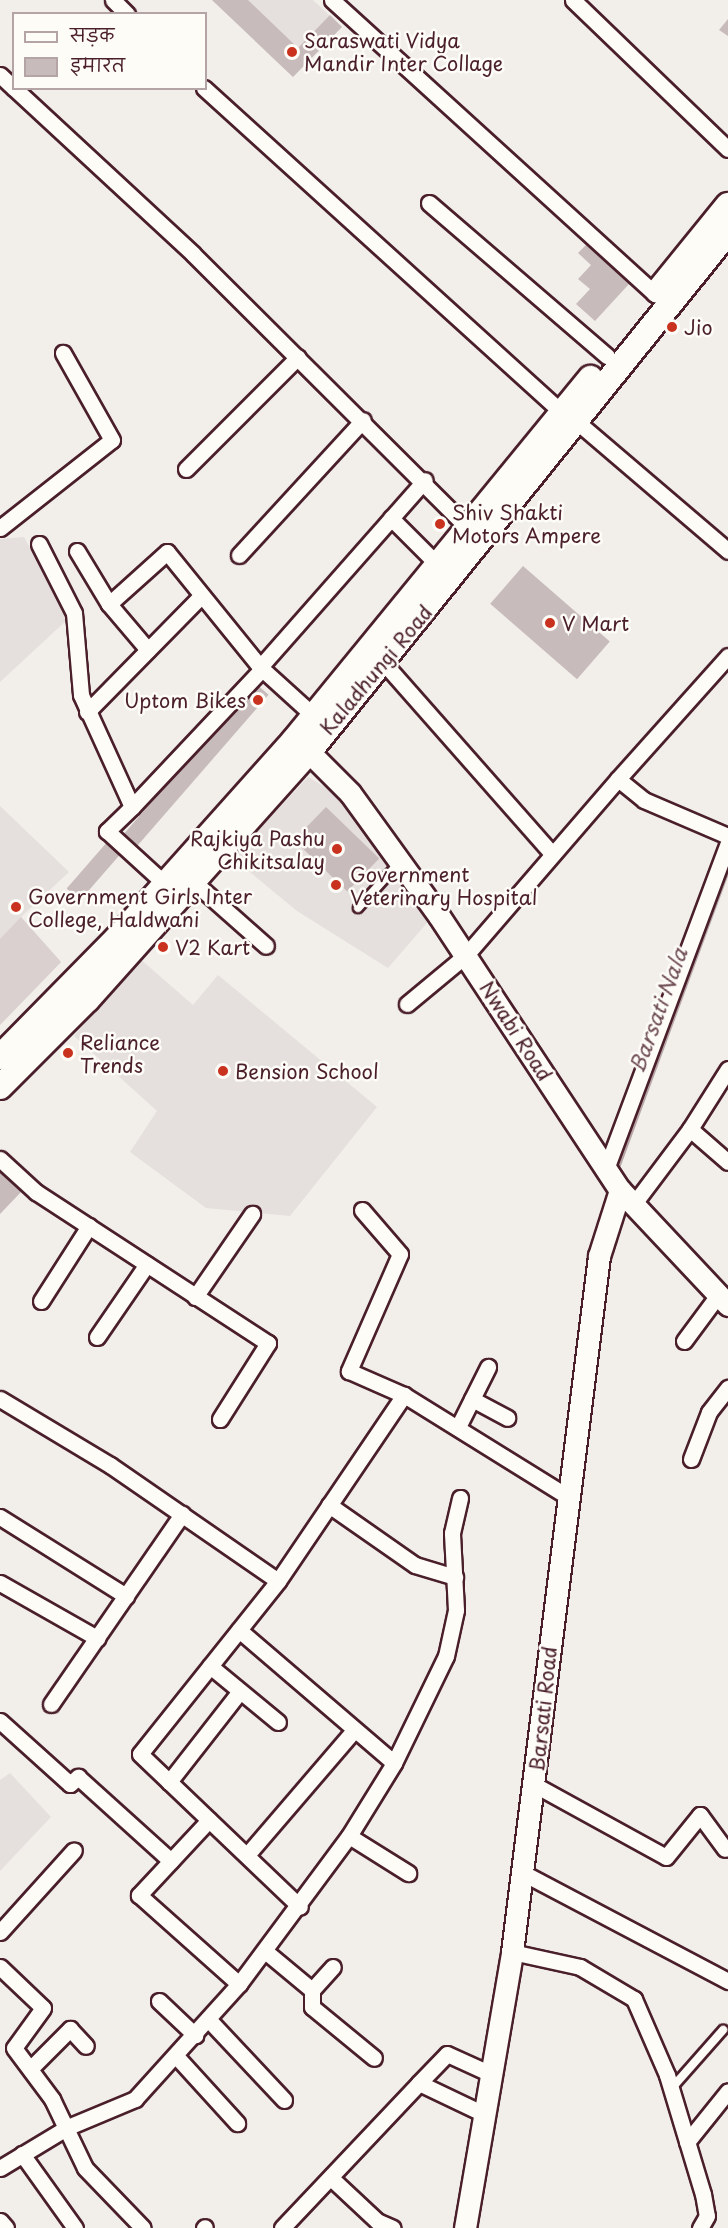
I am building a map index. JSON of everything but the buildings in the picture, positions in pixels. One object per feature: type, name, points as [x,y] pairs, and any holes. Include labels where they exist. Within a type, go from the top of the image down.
[{"type":"main road","name":"Kaladhungi Road","points":[[0,1057],[165,884],[383,662],[569,417],[662,299],[728,205]]},
{"type":"main road","name":"Kaladhungi Road","points":[[0,1087],[194,882],[301,746],[314,716],[468,528],[569,417],[607,356],[728,232]]},
{"type":"street","points":[[113,0],[125,12]]},
{"type":"street","points":[[332,0],[662,299]]},
{"type":"street","points":[[573,0],[728,149]]},
{"type":"street","points":[[0,75],[12,86]]},
{"type":"street","points":[[16,90],[425,480],[468,528]]},
{"type":"street","points":[[206,90],[569,417],[728,551]]},
{"type":"street","points":[[429,203],[607,356]]},
{"type":"street","points":[[0,528],[112,440],[63,353]]},
{"type":"street","points":[[186,469],[298,357]]},
{"type":"street","points":[[239,555],[363,420]]},
{"type":"street","points":[[165,884],[107,831],[261,668],[425,480]]},
{"type":"street","points":[[391,518],[438,565]]},
{"type":"street","points":[[39,544],[74,613],[81,695],[87,712],[132,807]]},
{"type":"street","points":[[77,551],[109,604],[148,650]]},
{"type":"street","points":[[109,604],[166,552],[261,668],[314,716]]},
{"type":"street","points":[[87,712],[201,596]]},
{"type":"street","points":[[408,1004],[466,955],[552,854],[728,656]]},
{"type":"street","points":[[383,662],[552,854]]},
{"type":"street","name":"Nwabi Road","points":[[301,746],[350,793],[400,862],[466,955],[627,1198],[723,1300]]},
{"type":"street","points":[[618,779],[644,800],[728,836]]},
{"type":"street","points":[[606,1169],[728,843]]},
{"type":"street","points":[[194,882],[266,946]]},
{"type":"street","points":[[627,1198],[690,1130],[728,1069]]},
{"type":"street","points":[[690,1130],[728,1162]]},
{"type":"street","points":[[0,1159],[36,1192],[268,1343],[220,1419]]},
{"type":"street","name":"Barsati Road","points":[[465,2228],[512,1952],[523,1873],[599,1256],[627,1198]]},
{"type":"street","points":[[362,1210],[400,1254],[349,1371],[404,1395],[459,1425],[500,1459],[570,1498]]},
{"type":"street","points":[[195,1297],[252,1214]]},
{"type":"street","points":[[41,1301],[89,1226]]},
{"type":"street","points":[[98,1337],[147,1264]]},
{"type":"street","points":[[684,1341],[723,1300]]},
{"type":"street","points":[[459,1425],[488,1367]]},
{"type":"street","points":[[690,1459],[709,1412],[728,1388]]},
{"type":"street","points":[[300,1906],[140,1754],[278,1581],[404,1395]]},
{"type":"street","points":[[0,1399],[182,1514],[278,1581]]},
{"type":"street","points":[[472,1399],[507,1418]]},
{"type":"street","points":[[0,2168],[68,2127],[135,2099],[239,1984],[300,1906],[349,1836],[394,1763],[446,1656],[456,1610],[452,1533],[460,1498]]},
{"type":"street","points":[[328,1505],[415,1565],[455,1577]]},
{"type":"street","points":[[51,1704],[182,1514]]},
{"type":"street","points":[[0,1517],[126,1596]]},
{"type":"street","points":[[0,1583],[97,1638]]},
{"type":"street","points":[[239,1630],[394,1763]]},
{"type":"street","points":[[210,1666],[278,1722]]},
{"type":"street","points":[[169,1782],[240,1691]]},
{"type":"street","points":[[0,1720],[70,1784],[78,1777],[171,1861]]},
{"type":"street","points":[[247,1856],[354,1730]]},
{"type":"street","points":[[535,1785],[666,1857],[700,1815],[725,1849]]},
{"type":"street","points":[[209,1820],[139,1895],[239,1984]]},
{"type":"street","points":[[349,1836],[408,1873]]},
{"type":"street","points":[[0,1932],[74,1850]]},
{"type":"street","points":[[523,1873],[724,1979],[728,1963]]},
{"type":"street","points":[[265,1951],[312,1990]]},
{"type":"street","points":[[512,1952],[580,1967],[634,1999],[671,2089],[687,2142],[707,2217],[700,2228]]},
{"type":"street","points":[[0,1967],[43,2008],[14,2048],[32,2067],[68,2127],[85,2168],[143,2228]]},
{"type":"street","points":[[333,1967],[312,1990],[312,2007],[374,2058]]},
{"type":"street","points":[[159,2001],[195,2034]]},
{"type":"street","points":[[208,2019],[284,2100]]},
{"type":"street","points":[[32,2067],[70,2029],[86,2046]]},
{"type":"street","points":[[282,2228],[447,2054],[491,2074]]},
{"type":"street","points":[[176,2056],[237,2123]]},
{"type":"street","points":[[419,2084],[484,2114]]},
{"type":"street","points":[[687,2142],[728,2091]]},
{"type":"street","points":[[22,2154],[75,2228]]},
{"type":"street","points":[[331,2178],[377,2221],[393,2228]]},
{"type":"street","points":[[0,2221],[6,2228]]},
{"type":"lane","points":[[358,908],[400,862]]},
{"type":"lane","points":[[671,2089],[723,2030]]},
{"type":"shaded area","name":"Saraswati Vidya Mandir Inter Collage","points":[[212,0],[313,0],[342,27],[293,77]]},
{"type":"shaded area","points":[[24,537],[68,619],[0,682],[0,539]]},
{"type":"shaded area","name":"Government Veterinary Hospital","points":[[308,777],[340,796],[432,917],[388,968],[297,911],[233,858]]},
{"type":"shaded area","name":"Government Girls Inter College, Haldwani","points":[[0,806],[69,872],[21,917],[61,962],[0,1025]]},
{"type":"shaded area","points":[[21,917],[61,962],[0,1025],[0,939]]},
{"type":"shaded area","name":"Bension School","points":[[139,958],[193,1005],[218,975],[377,1107],[290,1216],[206,1208],[130,1152],[157,1111],[74,1036]]},
{"type":"shaded area","points":[[10,1773],[51,1817],[0,1871],[0,1780]]},
{"type":"waterway","name":"Barsati Nala","points":[[618,1165],[728,867]]},
{"type":"place","name":"Saraswati Vidya Mandir Inter Collage","points":[[292,52]]},
{"type":"place","name":"Jio","points":[[672,327]]},
{"type":"place","name":"Shiv Shakti Motors Ampere","points":[[440,524]]},
{"type":"place","name":"V Mart","points":[[550,623]]},
{"type":"place","name":"Uptom Bikes","points":[[258,700]]},
{"type":"place","name":"Rajkiya Pashu Chikitsalay","points":[[337,849]]},
{"type":"place","name":"Government Veterinary Hospital","points":[[336,885]]},
{"type":"place","name":"Government Girls Inter College, Haldwani","points":[[16,907]]},
{"type":"place","name":"V2 Kart","points":[[163,947]]},
{"type":"place","name":"Reliance Trends","points":[[68,1053]]},
{"type":"place","name":"Bension School","points":[[223,1071]]}]
